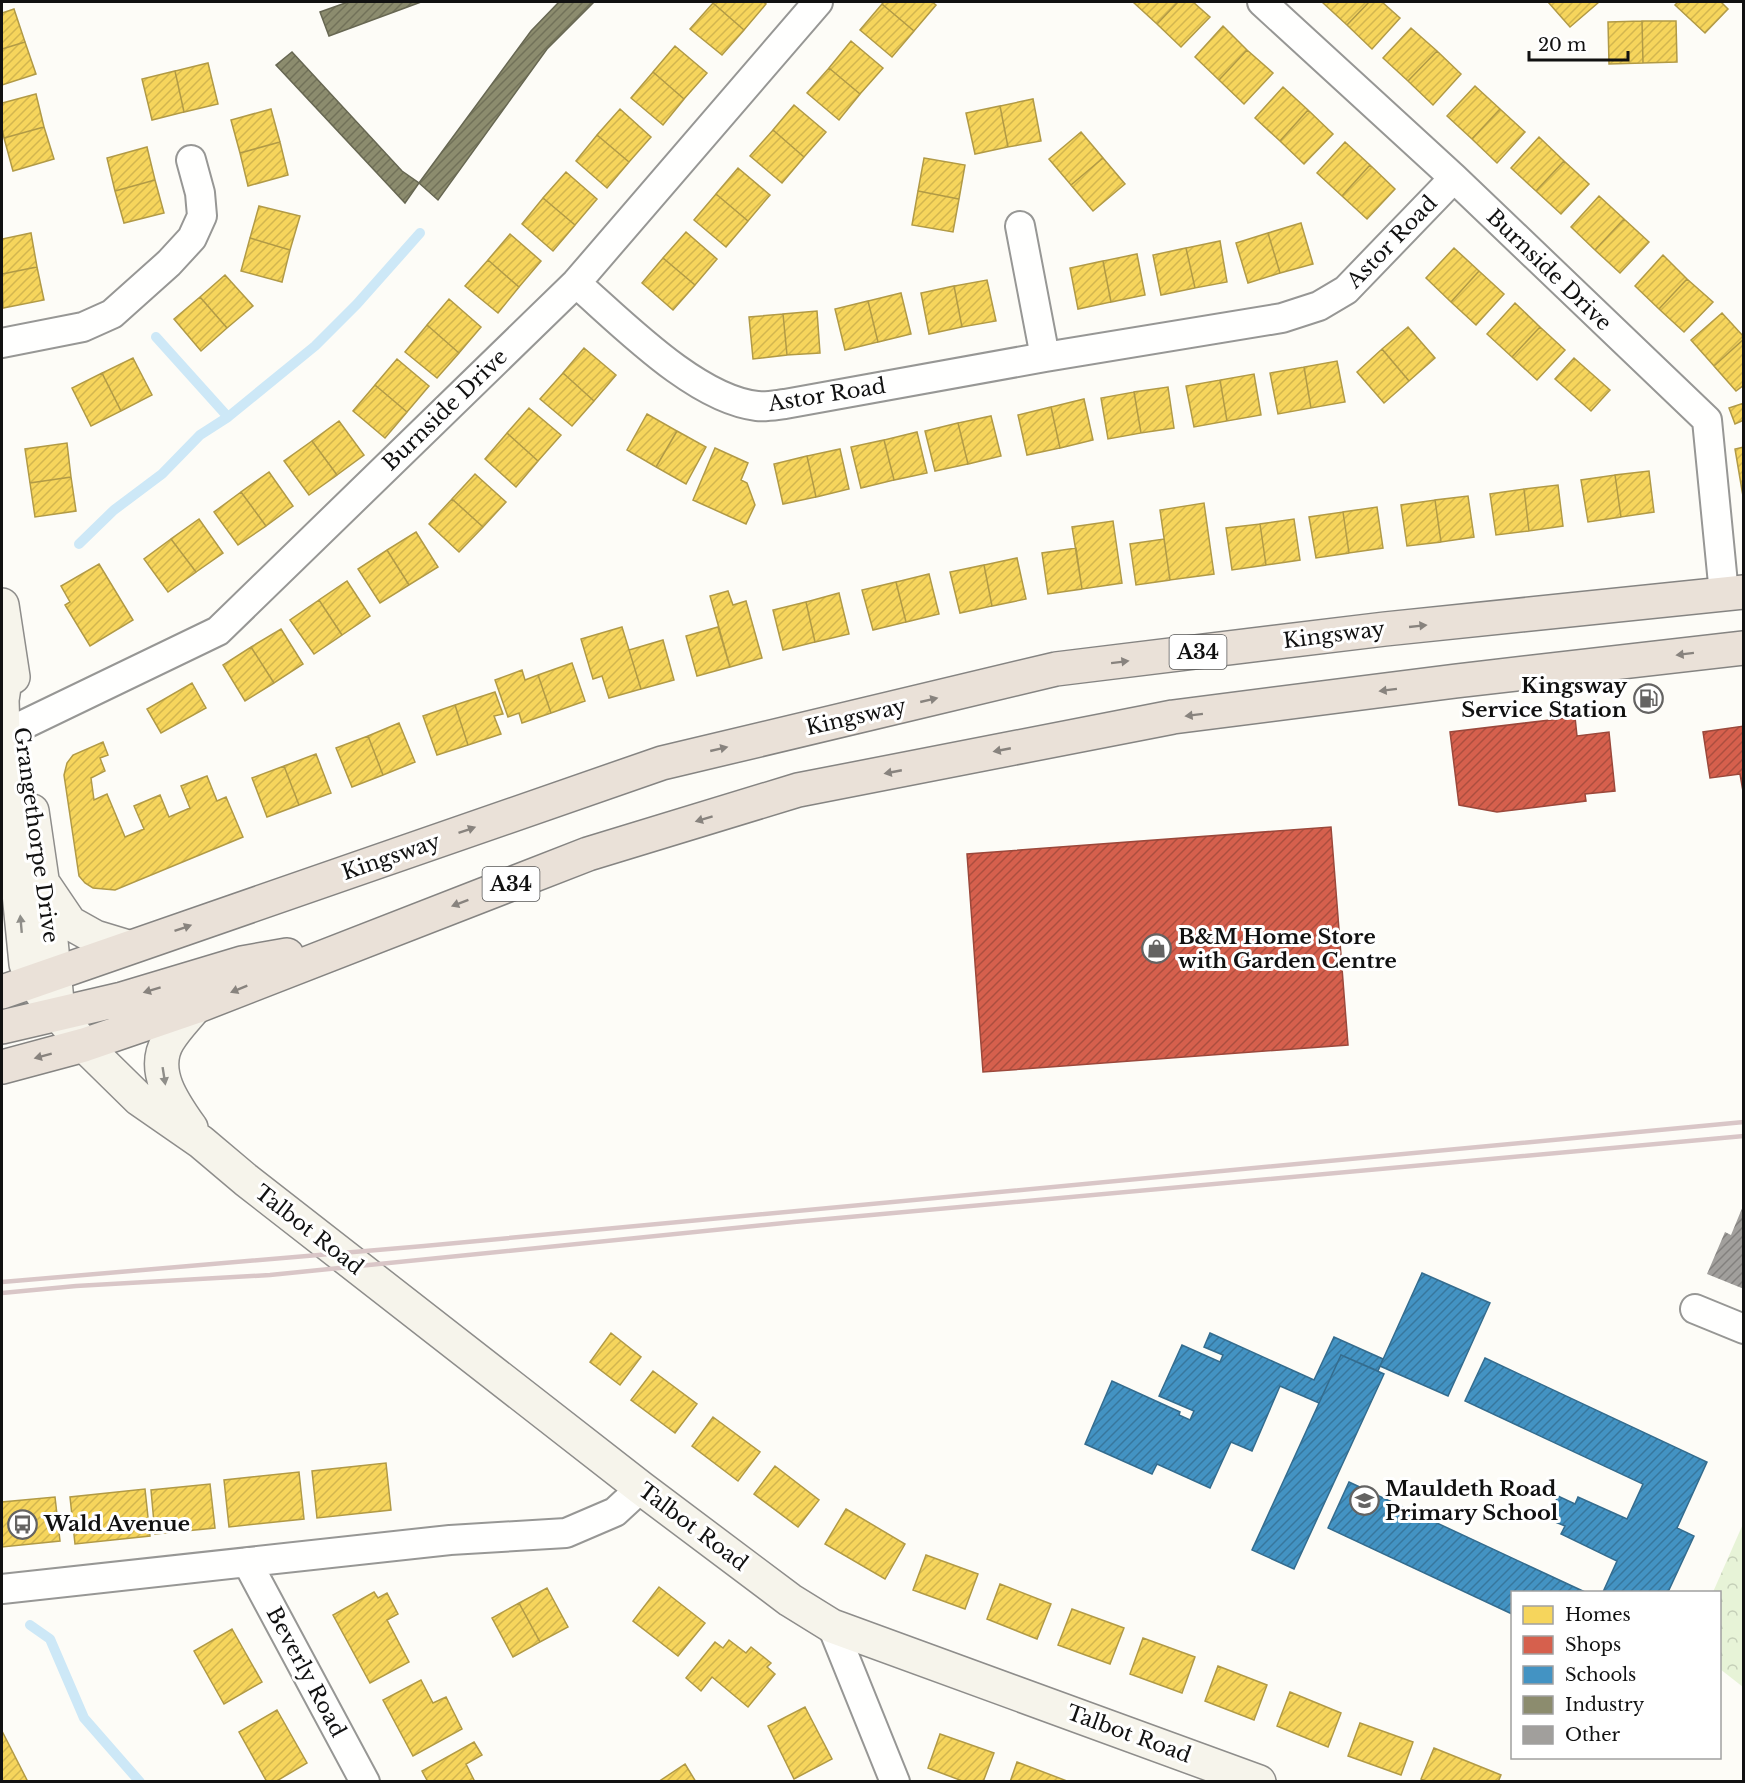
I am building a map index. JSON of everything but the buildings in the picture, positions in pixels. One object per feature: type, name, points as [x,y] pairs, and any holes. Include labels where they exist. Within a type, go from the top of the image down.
[{"type":"highway","name":"Kingsway","points":[[2,992],[662,763],[1056,669],[1385,629],[1734,593]]},
{"type":"highway","name":"A34","points":[[2,1067],[84,1045],[195,1007],[588,854],[798,790],[1173,717],[1743,648]]},
{"type":"highway","name":"A34","points":[[2,1028],[122,999],[242,963],[352,944]]},
{"type":"street","name":"Burnside Drive","points":[[12,729],[218,631],[576,283],[818,2]]},
{"type":"street","name":"Burnside Drive","points":[[1262,2],[1454,178],[1707,420],[1734,593]]},
{"type":"street","points":[[2,343],[83,327],[112,314],[169,263],[192,238],[202,216],[200,193],[191,160]]},
{"type":"street","name":"Astor Road","points":[[576,283],[693,381],[737,402],[759,407],[1282,318],[1319,306],[1346,290],[1454,178]]},
{"type":"street","points":[[1020,226],[1045,357]]},
{"type":"street","name":"Grangethorpe Drive","points":[[2,605],[9,656],[2,700],[12,729],[43,882],[43,977]]},
{"type":"street","name":"Grangethorpe Drive","points":[[12,729],[23,947],[27,964],[43,977]]},
{"type":"street","points":[[43,882],[70,922],[95,937],[128,947]]},
{"type":"street","name":"Talbot Road","points":[[43,977],[58,1014],[84,1045],[140,1099],[201,1142],[246,1180],[641,1488],[790,1600],[832,1626],[1259,1782]]},
{"type":"street","name":"Talbot Road","points":[[195,1007],[167,1042],[162,1055],[163,1080],[174,1104],[201,1142]]},
{"type":"street","points":[[1695,1309],[1743,1329]]},
{"type":"street","points":[[2,1589],[450,1540],[566,1533],[615,1512],[641,1488]]},
{"type":"street","name":"Beverly Road","points":[[248,1562],[365,1782]]},
{"type":"street","points":[[832,1626],[895,1782]]},
{"type":"green space","points":[[1743,1524],[1743,1687],[1721,1670],[1721,1591],[1713,1591]]},
{"type":"waterway","points":[[79,544],[114,510],[162,474],[200,435],[228,417],[315,346],[357,304],[420,233]]},
{"type":"waterway","points":[[156,337],[228,417]]},
{"type":"waterway","points":[[30,1625],[50,1639],[84,1718],[140,1782]]},
{"type":"railway","points":[[2,1282],[424,1246],[1744,1122]]},
{"type":"railway","points":[[2,1293],[76,1286],[270,1275],[794,1222],[1744,1136]]},
{"type":"place","name":"Kingsway Service Station","points":[[1648,698]]},
{"type":"place","name":"B&M Home Store with Garden Centre","points":[[1157,949]]},
{"type":"place","name":"Mauldeth Road Primary School","points":[[1364,1501]]},
{"type":"place","name":"Wald Avenue","points":[[23,1524]]}]
